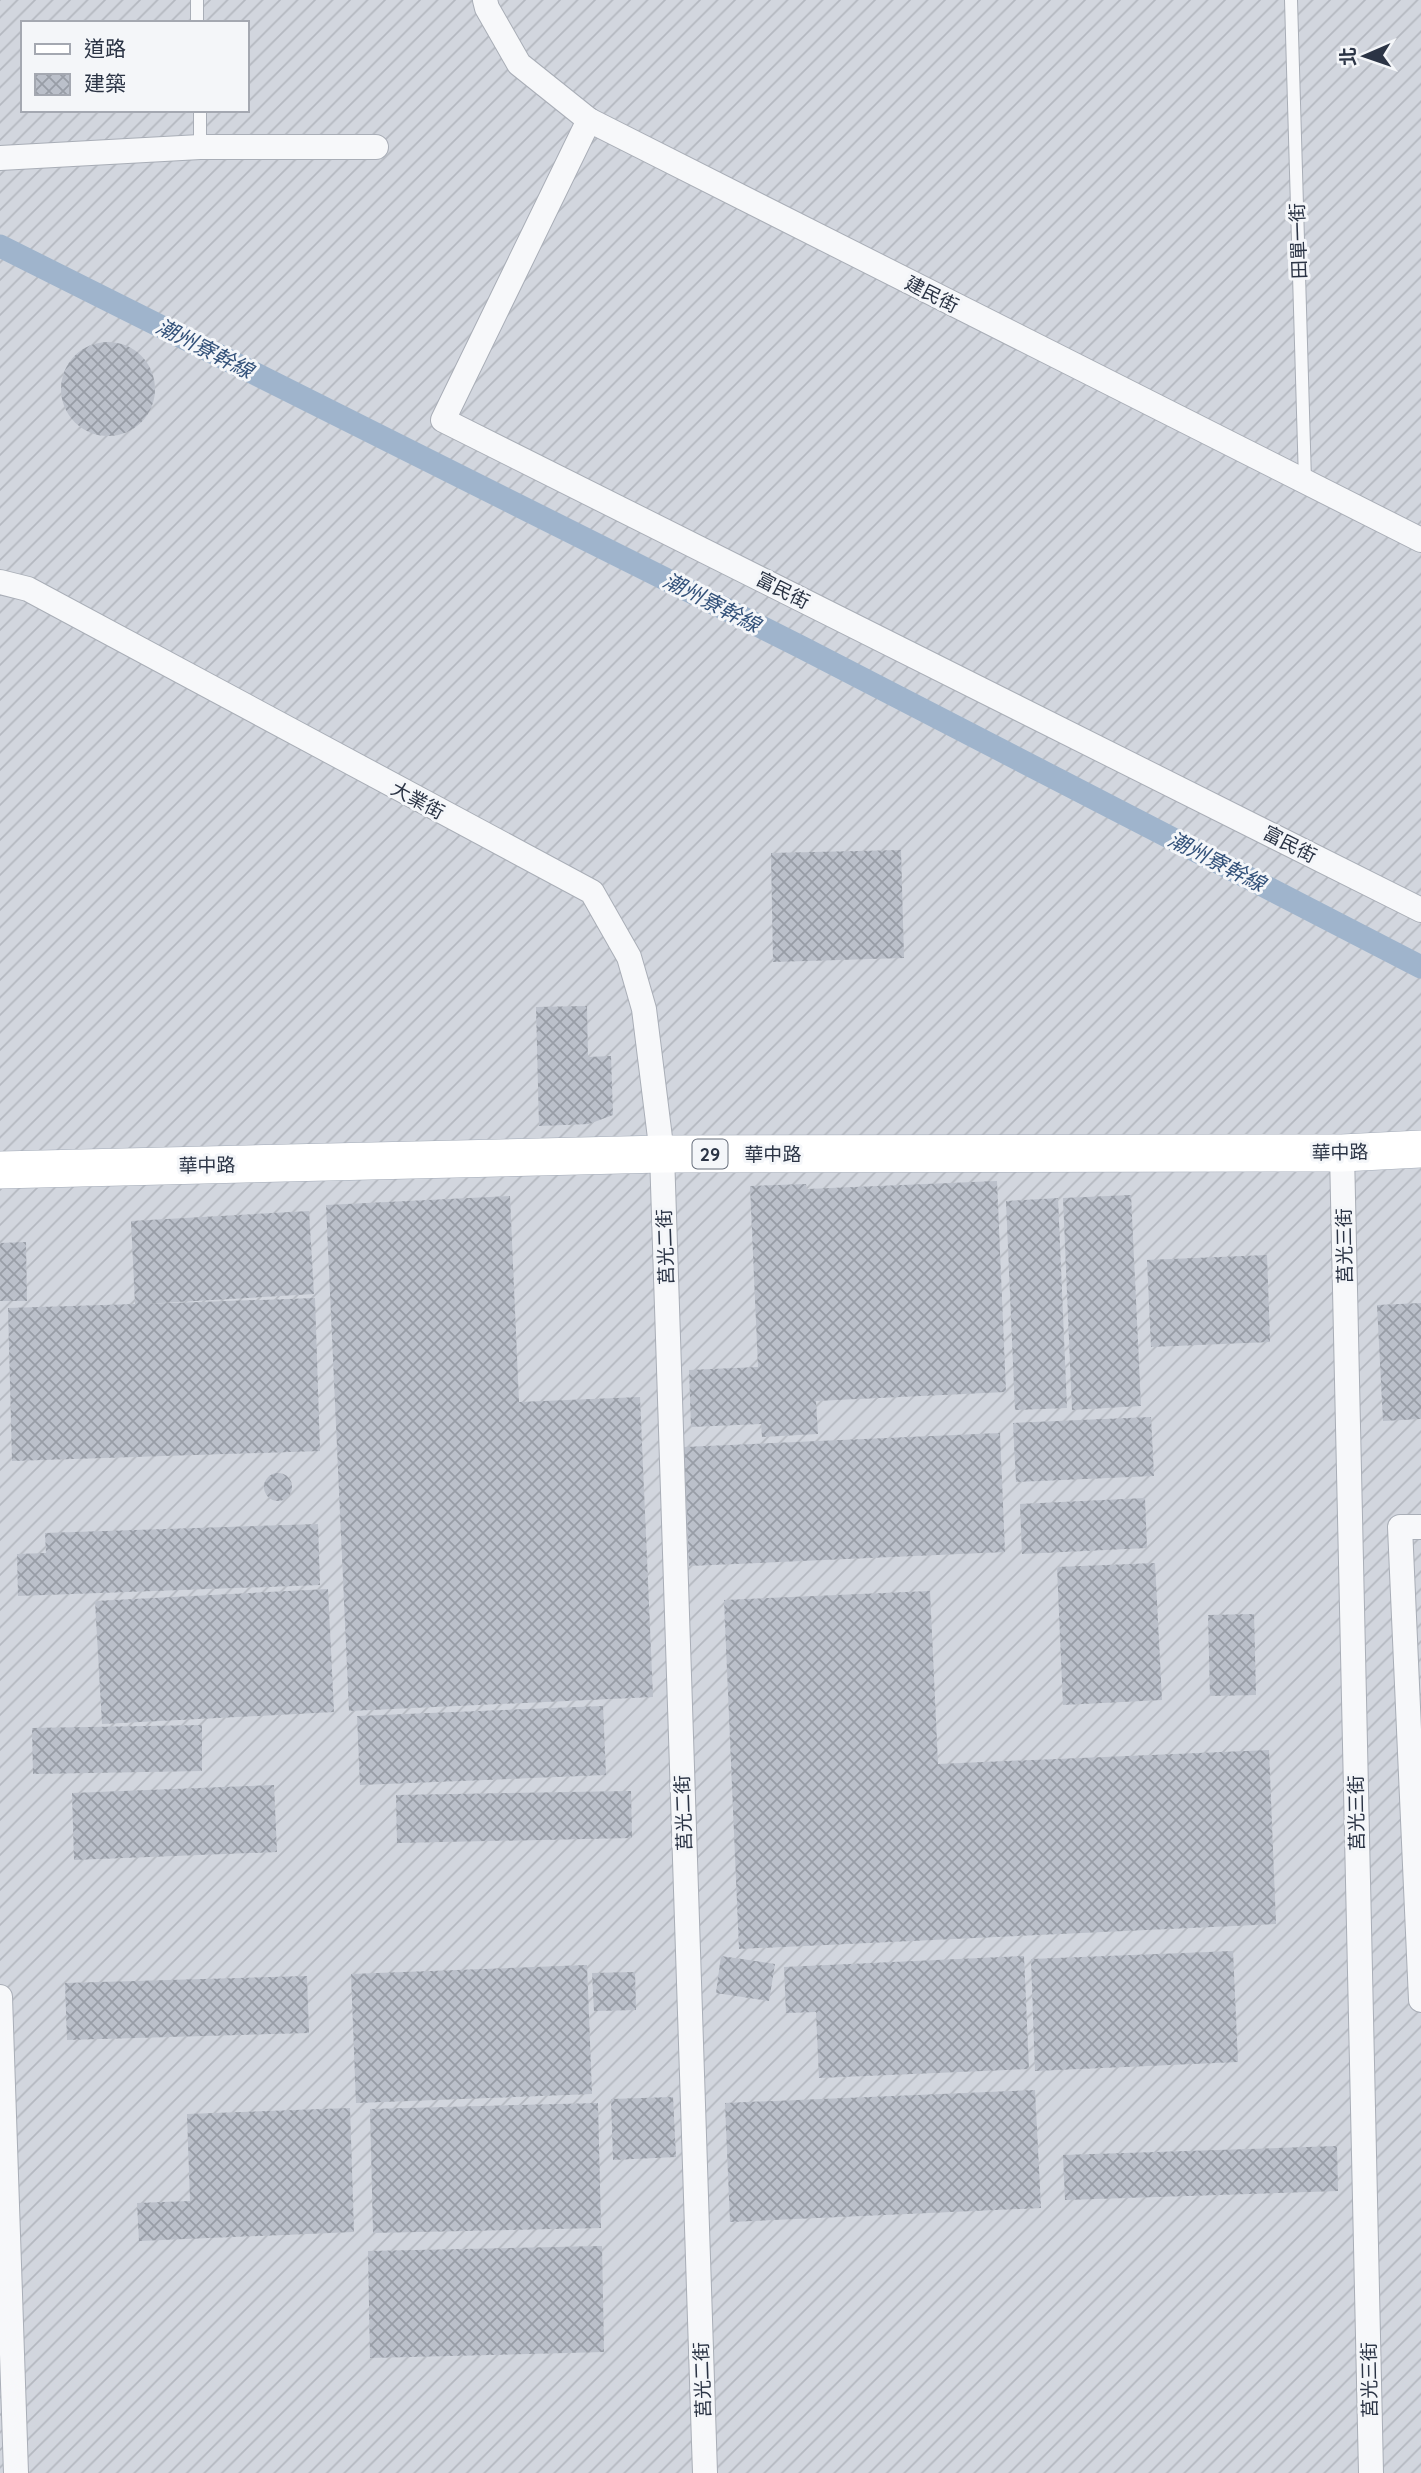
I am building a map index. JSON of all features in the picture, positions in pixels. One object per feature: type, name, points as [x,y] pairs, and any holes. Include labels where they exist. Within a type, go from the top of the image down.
[{"type":"main road","name":"華中路","points":[[0,1170],[662,1154],[1342,1153],[1421,1149]]},
{"type":"street","name":"建民街","points":[[485,0],[519,64],[589,120],[1421,540]]},
{"type":"street","name":"富民街","points":[[589,120],[443,420],[1421,910]]},
{"type":"street","points":[[0,158],[201,147],[376,147]]},
{"type":"street","name":"大業街","points":[[0,582],[28,589],[592,892],[629,957],[644,1009],[662,1154]]},
{"type":"street","name":"莒光三街","points":[[1342,1153],[1371,2473]]},
{"type":"street","name":"莒光二街","points":[[662,1154],[705,2473]]},
{"type":"street","points":[[1421,1527],[1400,1527],[1421,2000]]},
{"type":"street","points":[[0,1997],[16,2473]]},
{"type":"lane","points":[[197,0],[197,21]]},
{"type":"lane","name":"田單一街","points":[[1292,0],[1305,482]]},
{"type":"lane","points":[[200,112],[201,147]]},
{"type":"shaded area","points":[[0,0],[1421,0],[1421,2473],[0,2473]]},
{"type":"building","points":[[108,342],[126,346],[141,356],[151,371],[155,389],[151,407],[141,422],[126,432],[108,436],[90,432],[75,422],[65,407],[61,389],[65,371],[75,356],[90,346]]},
{"type":"building","points":[[901,850],[904,958],[773,962],[771,853]]},
{"type":"building","points":[[587,1006],[588,1057],[611,1056],[613,1115],[589,1124],[539,1126],[536,1007]]},
{"type":"building","points":[[997,1181],[1006,1392],[816,1401],[818,1434],[762,1437],[761,1424],[691,1427],[689,1370],[758,1367],[750,1186],[806,1184],[807,1189]]},
{"type":"building","points":[[1131,1195],[1141,1406],[1072,1410],[1063,1198]]},
{"type":"building","points":[[510,1196],[519,1402],[640,1397],[653,1697],[349,1711],[326,1205]]},
{"type":"building","points":[[1058,1198],[1067,1408],[1015,1410],[1006,1201]]},
{"type":"building","points":[[309,1211],[314,1294],[143,1304],[315,1298],[320,1451],[12,1461],[8,1308],[135,1304],[131,1221]]},
{"type":"building","points":[[26,1242],[27,1301],[0,1301],[0,1243]]},
{"type":"building","points":[[1267,1255],[1270,1342],[1151,1347],[1147,1260]]},
{"type":"building","points":[[1421,1303],[1421,1419],[1383,1421],[1377,1305]]},
{"type":"building","points":[[1151,1417],[1154,1476],[1016,1482],[1013,1423]]},
{"type":"building","points":[[1000,1433],[1005,1552],[689,1566],[684,1447]]},
{"type":"building","points":[[278,1473],[288,1477],[292,1487],[288,1497],[278,1501],[268,1497],[264,1487],[268,1477]]},
{"type":"building","points":[[1145,1498],[1147,1548],[1022,1554],[1020,1504]]},
{"type":"building","points":[[318,1524],[320,1585],[18,1596],[17,1554],[46,1553],[45,1533]]},
{"type":"building","points":[[1155,1563],[1162,1700],[1063,1705],[1057,1567]]},
{"type":"building","points":[[328,1589],[334,1712],[102,1724],[95,1601]]},
{"type":"building","points":[[930,1591],[938,1764],[1269,1750],[1276,1924],[739,1949],[724,1600]]},
{"type":"building","points":[[1254,1614],[1256,1695],[1210,1696],[1208,1615]]},
{"type":"building","points":[[603,1706],[606,1775],[360,1785],[357,1716]]},
{"type":"building","points":[[202,1725],[202,1771],[33,1774],[32,1728]]},
{"type":"building","points":[[274,1785],[277,1852],[74,1860],[72,1793]]},
{"type":"building","points":[[631,1791],[632,1838],[397,1843],[396,1795]]},
{"type":"building","points":[[1233,1951],[1238,2062],[1035,2071],[1031,1959]]},
{"type":"building","points":[[721,1956],[775,1964],[769,2001],[716,1993]]},
{"type":"building","points":[[1024,1956],[1029,2069],[819,2078],[816,2012],[786,2013],[784,1967]]},
{"type":"building","points":[[587,1965],[592,2094],[356,2103],[351,1974]]},
{"type":"building","points":[[635,1972],[636,2010],[594,2011],[592,1973]]},
{"type":"building","points":[[307,1976],[309,2033],[67,2040],[65,1983]]},
{"type":"building","points":[[1035,2090],[1041,2208],[730,2222],[725,2103]]},
{"type":"building","points":[[673,2097],[676,2157],[613,2160],[611,2099]]},
{"type":"building","points":[[598,2103],[601,2228],[373,2233],[370,2109]]},
{"type":"building","points":[[350,2108],[354,2232],[139,2241],[137,2203],[190,2201],[187,2114]]},
{"type":"building","points":[[1337,2146],[1338,2191],[1065,2200],[1063,2155]]},
{"type":"building","points":[[602,2246],[604,2352],[370,2358],[368,2251]]},
{"type":"waterway","name":"潮州寮幹線","points":[[0,246],[803,648],[1421,967]]}]
